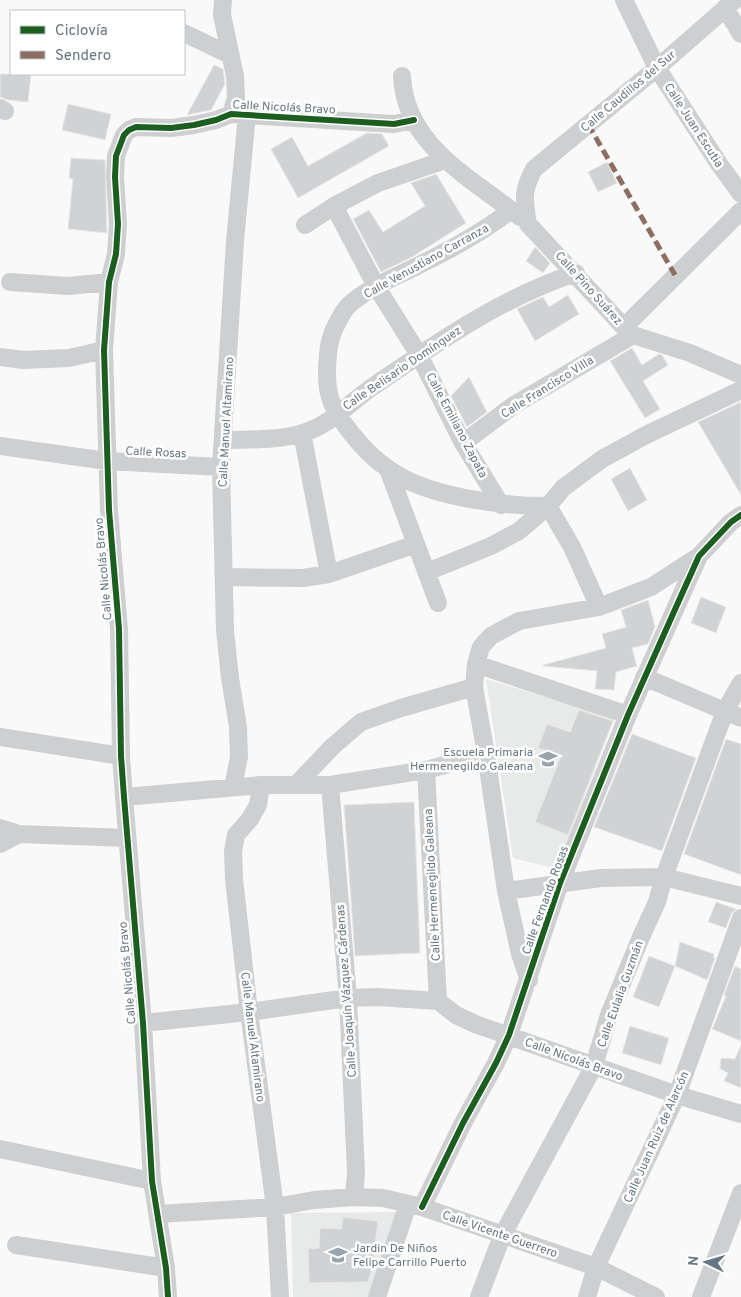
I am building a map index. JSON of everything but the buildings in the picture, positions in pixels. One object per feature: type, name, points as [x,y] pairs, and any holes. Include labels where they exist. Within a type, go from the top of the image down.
[{"type":"street","name":"Calle Manuel Altamirano","points":[[223,0],[222,14],[235,76],[239,115],[235,241],[221,467],[226,630],[230,678],[238,727],[239,757],[233,787]]},
{"type":"street","name":"Calle Juan Escutia","points":[[624,0],[657,68],[719,164],[741,194]]},
{"type":"street","points":[[730,4],[741,34]]},
{"type":"street","name":"Calle Caudillos del Sur","points":[[528,224],[524,202],[525,185],[534,169],[657,68],[730,4]]},
{"type":"street","points":[[185,33],[230,55]]},
{"type":"street","name":"Calle Pino Suárez","points":[[402,76],[403,93],[408,109],[429,142],[445,160],[528,224],[629,331],[690,353],[741,375]]},
{"type":"street","name":"Calle Nicolás Bravo","points":[[168,1297],[166,1268],[152,1181],[143,1022],[121,756],[119,628],[109,510],[104,350],[109,282],[116,254],[118,224],[115,177],[116,156],[124,135],[129,130],[194,125],[239,115],[394,124],[414,120]]},
{"type":"street","points":[[305,225],[334,206],[378,183],[445,160]]},
{"type":"street","name":"Calle Emiliano Zapata","points":[[334,206],[376,286],[419,355],[464,443],[501,504]]},
{"type":"street","name":"Calle Venustiano Carranza","points":[[501,504],[477,501],[416,484],[388,469],[361,445],[336,414],[330,396],[327,379],[328,346],[333,329],[347,306],[376,286],[474,236],[511,210]]},
{"type":"street","name":"Calle Francisco Villa","points":[[464,443],[514,405],[629,331],[741,211]]},
{"type":"street","name":"Calle Belisario Domínguez","points":[[224,440],[278,438],[302,433],[321,426],[419,355],[473,320],[550,281],[576,273]]},
{"type":"street","points":[[10,282],[68,286],[109,282]]},
{"type":"street","points":[[0,357],[23,360],[69,358],[104,350]]},
{"type":"street","points":[[427,572],[490,546],[519,531],[548,506],[563,488],[602,459],[646,435],[741,390]]},
{"type":"street","points":[[302,433],[329,574]]},
{"type":"street","name":"Calle Rosas","points":[[0,446],[107,461],[221,467]]},
{"type":"street","points":[[388,469],[438,603]]},
{"type":"street","points":[[501,504],[548,506]]},
{"type":"street","points":[[548,506],[572,547],[600,607]]},
{"type":"street","points":[[124,797],[261,785],[330,785],[426,770],[486,754],[474,687],[476,664],[481,648],[491,636],[520,621],[600,607],[651,587],[699,556],[731,522],[741,515]]},
{"type":"street","points":[[224,577],[303,578],[329,574],[416,544]]},
{"type":"street","name":"Calle Fernando Rosas","points":[[377,1297],[415,1205],[463,1123],[509,1035],[560,884],[644,677],[699,556]]},
{"type":"street","points":[[476,664],[628,715]]},
{"type":"street","points":[[644,677],[733,715]]},
{"type":"street","name":"Calle Eulalia Guzmán","points":[[479,1297],[502,1236],[594,1066],[609,1015],[641,937],[658,902],[664,876],[733,715],[741,683]]},
{"type":"street","points":[[296,785],[332,747],[362,722],[401,708],[474,687]]},
{"type":"street","points":[[0,737],[121,756]]},
{"type":"street","name":"Calle Fernando Rosas","points":[[486,754],[506,891],[520,954],[529,980]]},
{"type":"street","name":"Calle Hermenegildo Galeana","points":[[426,770],[438,1001]]},
{"type":"street","name":"Calle Manuel Altamirano","points":[[261,785],[258,806],[236,835],[233,851],[234,879],[249,1012],[275,1207],[280,1297]]},
{"type":"street","name":"Calle Joaquín Vázquez Cárdenas","points":[[330,785],[348,998],[356,1172],[354,1197]]},
{"type":"street","points":[[0,828],[19,834],[127,838]]},
{"type":"street","points":[[0,844],[19,834]]},
{"type":"street","points":[[506,891],[601,878],[664,876],[741,896]]},
{"type":"street","name":"Calle Juan Ruiz de Alarcón","points":[[587,1297],[596,1267],[677,1095],[741,918]]},
{"type":"street","name":"Calle Nicolás Bravo","points":[[143,1022],[249,1012],[348,998],[378,997],[438,1001],[456,1016],[677,1095],[741,1114]]},
{"type":"street","points":[[0,1149],[152,1181]]},
{"type":"street","points":[[701,1297],[741,1193]]},
{"type":"street","name":"Calle Vicente Guerrero","points":[[158,1214],[275,1207],[314,1200],[354,1197],[383,1198],[415,1205],[596,1267],[656,1297]]},
{"type":"street","points":[[16,1245],[166,1268]]},
{"type":"shaded area","name":"Escuela Primaria Hermenegildo Galeana","points":[[486,679],[580,707],[614,720],[557,869],[513,858]]},
{"type":"shaded area","name":"Jardin De Niños Felipe Carrillo Puerto","points":[[400,1212],[369,1297],[293,1297],[291,1213]]},
{"type":"marked path","points":[[588,124],[675,275]]},
{"type":"cycle path","points":[[168,1297],[166,1268],[152,1181],[143,1023],[121,756],[119,629],[109,510],[104,350],[109,282],[116,254],[118,224],[115,177],[116,156],[124,135],[136,127],[171,128],[194,125],[231,114],[394,124],[414,120]]},
{"type":"cycle path","points":[[422,1207],[509,1035],[560,883],[628,715],[699,556],[731,522],[741,515]]},
{"type":"place","name":"Escuela Primaria Hermenegildo Galeana","points":[[548,759]]},
{"type":"place","name":"Jardin De Niños Felipe Carrillo Puerto","points":[[338,1255]]}]
